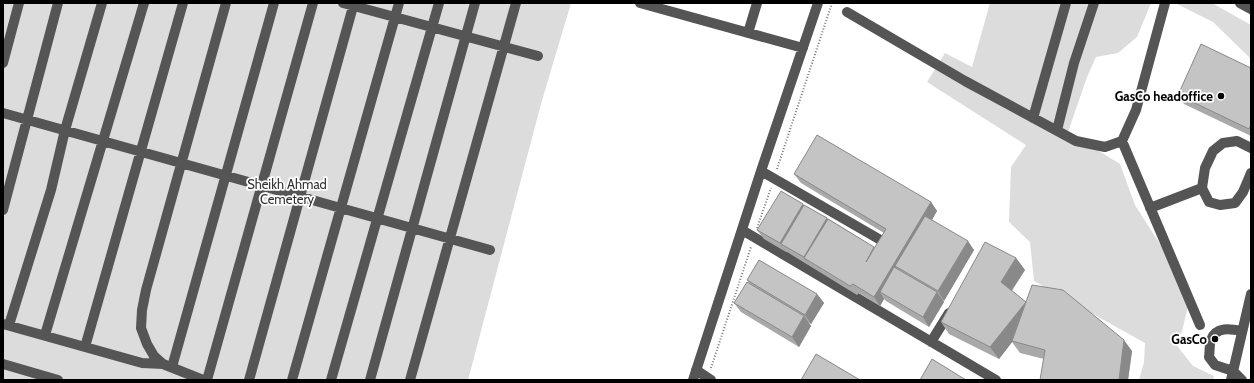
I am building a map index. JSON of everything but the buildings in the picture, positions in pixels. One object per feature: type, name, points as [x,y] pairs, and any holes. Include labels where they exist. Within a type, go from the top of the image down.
[{"type":"street","points":[[3,63],[20,3]]},
{"type":"street","points":[[3,210],[58,3]]},
{"type":"street","points":[[102,3],[65,130],[51,190],[6,324],[142,363],[168,366]]},
{"type":"street","points":[[45,336],[144,3]]},
{"type":"street","points":[[85,347],[183,3]]},
{"type":"street","points":[[203,380],[168,366],[154,356],[147,344],[141,328],[142,310],[146,290],[226,3]]},
{"type":"street","points":[[168,366],[226,175],[274,3]]},
{"type":"street","points":[[207,380],[313,3]]},
{"type":"street","points":[[343,3],[354,4],[395,18],[538,56]]},
{"type":"street","points":[[292,380],[399,3]]},
{"type":"street","points":[[330,380],[439,3]]},
{"type":"street","points":[[370,380],[475,3]]},
{"type":"street","points":[[410,380],[516,3]]},
{"type":"street","points":[[640,3],[803,48]]},
{"type":"street","points":[[748,33],[757,3]]},
{"type":"street","points":[[693,380],[818,3]]},
{"type":"street","points":[[1033,118],[1066,3]]},
{"type":"street","points":[[1057,130],[1074,63],[1094,3]]},
{"type":"street","points":[[847,12],[965,81],[1076,141],[1105,147],[1122,141],[1136,110],[1165,3]]},
{"type":"street","points":[[1240,3],[1251,9]]},
{"type":"street","points":[[249,380],[354,4]]},
{"type":"street","points":[[3,113],[490,250]]},
{"type":"street","points":[[1122,141],[1200,325]]},
{"type":"street","points":[[1251,148],[1237,142],[1224,143],[1213,151],[1205,168],[1202,188],[1209,202],[1220,205],[1235,203],[1243,192],[1251,173]]},
{"type":"street","points":[[762,171],[884,242]]},
{"type":"street","points":[[1150,208],[1202,188]]},
{"type":"street","points":[[742,230],[996,380]]},
{"type":"street","points":[[1232,376],[1242,331],[1248,318],[1251,294]]},
{"type":"street","points":[[931,342],[955,303]]},
{"type":"street","points":[[1242,331],[1230,328],[1218,331],[1211,339],[1209,357],[1215,365],[1232,376],[1242,380]]},
{"type":"street","points":[[3,364],[58,380]]},
{"type":"street","points":[[696,370],[709,379]]},
{"type":"path","points":[[709,379],[754,237],[832,3]]},
{"type":"green space","name":"Sheikh Ahmad Cemetery","points":[[3,3],[571,3],[541,104],[468,380],[3,380]]},
{"type":"green space","points":[[990,3],[1151,3],[1137,37],[1118,53],[1096,57],[1087,77],[1068,132],[1120,164],[1135,205],[1163,249],[1188,307],[1178,347],[1193,366],[1214,376],[1213,380],[1139,380],[1144,362],[1145,343],[1034,281],[1030,242],[1009,222],[1011,167],[1026,145],[927,82],[945,53],[972,67]]},
{"type":"green space","points":[[1175,3],[1212,3],[1251,25],[1251,59],[1213,22]]},
{"type":"place","name":"GasCo headoffice","points":[[1221,96]]},
{"type":"place","name":"GasCo","points":[[1215,339]]}]
